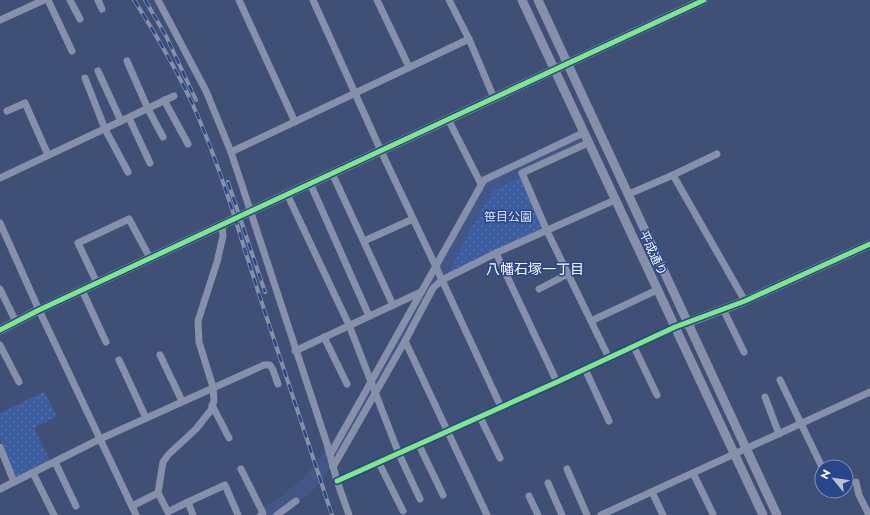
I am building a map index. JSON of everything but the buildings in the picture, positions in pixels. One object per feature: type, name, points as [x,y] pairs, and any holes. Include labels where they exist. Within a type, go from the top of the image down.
[{"type":"street","points":[[0,20],[44,0]]},
{"type":"street","points":[[48,0],[72,51]]},
{"type":"street","points":[[70,0],[80,19]]},
{"type":"street","points":[[98,0],[102,8]]},
{"type":"street","points":[[158,0],[206,91],[231,152],[249,212],[349,515]]},
{"type":"street","points":[[239,0],[295,122]]},
{"type":"street","points":[[313,0],[381,151],[501,408]]},
{"type":"street","points":[[377,0],[409,67]]},
{"type":"street","points":[[449,0],[469,39],[494,98]]},
{"type":"street","name":"平成通り","points":[[522,0],[763,515]]},
{"type":"street","name":"平成通り","points":[[538,0],[777,515]]},
{"type":"street","points":[[0,330],[39,310],[222,224],[704,0]]},
{"type":"street","points":[[231,152],[469,39]]},
{"type":"street","points":[[126,61],[162,137]]},
{"type":"street","points":[[98,71],[121,121]]},
{"type":"street","points":[[84,78],[105,129],[128,172]]},
{"type":"street","points":[[0,178],[174,96]]},
{"type":"street","points":[[164,100],[188,144]]},
{"type":"street","points":[[7,111],[25,103],[48,155]]},
{"type":"street","points":[[129,118],[150,163]]},
{"type":"street","points":[[448,119],[481,184]]},
{"type":"street","points":[[330,455],[484,180],[583,132]]},
{"type":"street","points":[[588,143],[522,173],[547,231],[609,358]]},
{"type":"street","points":[[629,194],[717,154]]},
{"type":"street","points":[[332,173],[393,305]]},
{"type":"street","points":[[673,175],[746,301]]},
{"type":"street","points":[[310,184],[369,316]]},
{"type":"street","points":[[287,194],[349,325],[399,454],[420,499]]},
{"type":"street","points":[[333,467],[376,393],[433,288],[442,280],[496,253],[615,200]]},
{"type":"street","points":[[97,283],[78,243],[129,219],[150,258]]},
{"type":"street","points":[[364,242],[413,220]]},
{"type":"street","points":[[0,223],[39,310],[136,515]]},
{"type":"street","points":[[222,224],[223,236],[217,262],[198,321],[199,342],[214,387],[214,401],[211,410],[196,429],[169,454],[163,462],[158,493],[168,512],[225,486],[238,515]]},
{"type":"street","points":[[337,481],[501,408],[675,327],[746,301],[870,244]]},
{"type":"street","points":[[496,253],[557,382]]},
{"type":"street","points":[[539,289],[568,274]]},
{"type":"street","points":[[0,289],[16,322]]},
{"type":"street","points":[[82,290],[106,342]]},
{"type":"street","points":[[591,321],[657,290]]},
{"type":"street","points":[[295,350],[421,292]]},
{"type":"street","points":[[723,309],[744,352]]},
{"type":"street","points":[[324,337],[347,384]]},
{"type":"street","points":[[405,341],[487,515]]},
{"type":"street","points":[[0,345],[19,382]]},
{"type":"street","points":[[634,347],[657,395]]},
{"type":"street","points":[[160,355],[182,401]]},
{"type":"street","points":[[118,360],[146,418]]},
{"type":"street","points":[[0,488],[100,439],[264,365],[270,365],[278,384]]},
{"type":"street","points":[[586,369],[609,421]]},
{"type":"street","points":[[780,380],[818,459]]},
{"type":"street","points":[[602,515],[870,392]]},
{"type":"street","points":[[765,397],[779,434]]},
{"type":"street","points":[[212,405],[229,438]]},
{"type":"street","points":[[480,417],[500,458]]},
{"type":"street","points":[[419,444],[443,495]]},
{"type":"street","points":[[0,447],[14,482]]},
{"type":"street","points":[[55,462],[76,506]]},
{"type":"street","points":[[379,463],[403,511]]},
{"type":"street","points":[[241,469],[263,513],[261,515]]},
{"type":"street","points":[[567,469],[587,515]]},
{"type":"street","points":[[33,473],[54,515]]},
{"type":"street","points":[[692,473],[713,514]]},
{"type":"street","points":[[856,482],[859,495],[869,515]]},
{"type":"street","points":[[548,483],[562,515]]},
{"type":"street","points":[[652,492],[663,515]]},
{"type":"street","points":[[132,506],[158,493]]},
{"type":"street","points":[[529,496],[538,515]]},
{"type":"street","points":[[277,515],[296,501]]},
{"type":"street","points":[[188,502],[193,515]]},
{"type":"green space","name":"笹目公園","points":[[521,176],[545,230],[446,276],[489,193]]},
{"type":"green space","points":[[44,392],[57,416],[34,428],[50,460],[15,478],[0,437],[0,413]]},
{"type":"waterway","points":[[267,515],[309,484],[340,443],[397,346],[487,185],[577,139]]},
{"type":"railway","points":[[134,0],[179,76],[211,148],[332,515]]},
{"type":"railway","points":[[145,0],[166,36],[196,100]]},
{"type":"railway","points":[[228,182],[265,292]]},
{"type":"cycle path","points":[[0,330],[39,310],[704,0]]},
{"type":"cycle path","points":[[337,481],[675,327],[745,301],[870,244]]},
{"type":"district","name":"八幡石塚一丁目","points":[[535,269]]}]
